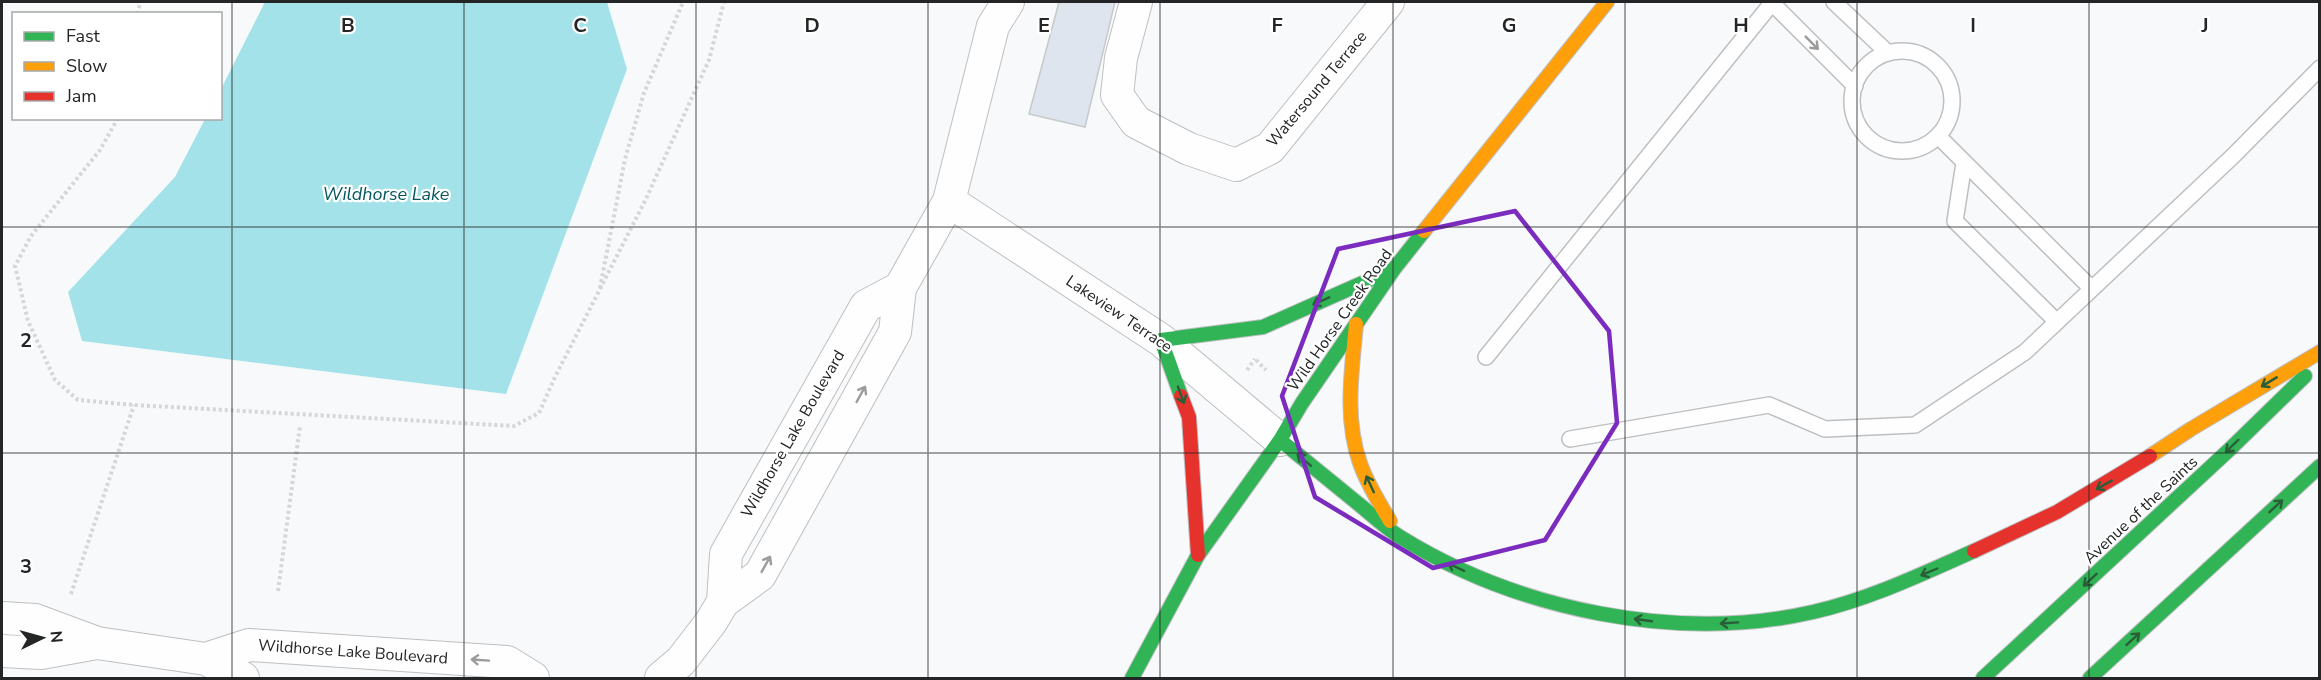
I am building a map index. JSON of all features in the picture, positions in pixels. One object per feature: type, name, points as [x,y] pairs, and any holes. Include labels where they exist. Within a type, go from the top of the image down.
[{"type":"main road","name":"Wild Horse Creek Road","points":[[1132,678],[1198,555],[1280,440],[1302,403],[1394,269],[1607,2]]},
{"type":"main road","points":[[1198,555],[1189,417],[1161,340],[1263,327],[1394,269]]},
{"type":"main road","points":[[1356,324],[1350,418],[1357,456],[1375,496],[1398,536]]},
{"type":"main road","points":[[1280,440],[1398,536],[1454,567],[1497,584],[1548,601],[1599,613],[1652,621],[1701,625],[1756,621],[1813,612],[1879,593],[2000,540],[2133,468],[2191,429],[2319,352]]},
{"type":"main road","name":"Avenue of the Saints","points":[[1983,678],[2212,466],[2319,362]]},
{"type":"main road","points":[[2090,678],[2319,466]]},
{"type":"street","name":"Watersound Terrace","points":[[1136,2],[1121,58],[1117,95],[1136,122],[1189,149],[1236,165],[1270,148],[1388,2]]},
{"type":"street","points":[[661,678],[681,661],[711,622],[723,602],[760,575],[895,333],[900,288],[949,201],[997,10]]},
{"type":"street","name":"Lakeview Terrace","points":[[949,201],[1161,340],[1280,440]]},
{"type":"street","name":"Wildhorse Lake Boulevard","points":[[2,618],[35,620],[97,644],[170,666],[206,659],[249,645],[507,662],[533,678]]},
{"type":"street","name":"Wildhorse Lake Boulevard","points":[[2,651],[41,653],[97,644]]},
{"type":"street","name":"Wildhorse Lake Boulevard","points":[[206,659],[243,678]]},
{"type":"lane","points":[[1486,357],[1771,2],[1855,86]]},
{"type":"lane","points":[[1834,2],[1888,53]]},
{"type":"lane","points":[[1904,51],[1920,54],[1935,62],[1945,75],[1951,90],[1952,107],[1947,123],[1938,136],[1924,146],[1908,150],[1892,149],[1877,143],[1864,133],[1856,118],[1852,102],[1855,86],[1862,71],[1874,60],[1888,53],[1904,51]]},
{"type":"lane","points":[[1570,439],[1769,405],[1825,429],[1915,425],[2025,352],[2233,156],[2319,68]]},
{"type":"lane","points":[[1938,136],[2091,289]]},
{"type":"lane","points":[[1964,163],[1955,221],[2057,322]]},
{"type":"path","points":[[599,292],[625,159],[644,93],[682,2]]},
{"type":"path","points":[[116,120],[100,150],[31,236],[15,267],[28,321],[55,380],[78,400],[514,426],[539,413],[645,201],[709,60],[724,2]]},
{"type":"path","points":[[1255,360],[1266,370]]},
{"type":"path","points":[[71,594],[134,405]]},
{"type":"path","points":[[278,591],[300,426]]},
{"type":"highlighted area","points":[[1515,211],[1609,331],[1617,423],[1545,540],[1433,568],[1315,497],[1282,396],[1338,249]]},
{"type":"water","name":"Wildhorse Lake","points":[[265,2],[607,2],[627,69],[506,394],[82,341],[68,292],[175,177],[204,120],[222,120],[222,87]]},
{"type":"building","points":[[1059,2],[1115,2],[1085,127],[1029,114]]},
{"type":"traffic: fast","points":[[1132,678],[1198,555],[1280,440],[1302,403],[1394,269],[1424,231]]},
{"type":"traffic: fast","points":[[1181,396],[1161,340],[1263,327],[1394,269]]},
{"type":"traffic: fast","points":[[1983,678],[2229,450],[2305,376]]},
{"type":"traffic: fast","points":[[1280,440],[1400,537],[1446,562],[1495,584],[1547,601],[1600,614],[1654,621],[1708,624],[1761,621],[1834,607],[1875,593],[1974,551]]},
{"type":"traffic: fast","points":[[2090,678],[2320,466]]},
{"type":"traffic: slow","points":[[1424,231],[1607,2]]},
{"type":"traffic: slow","points":[[1356,324],[1350,394],[1352,429],[1363,471],[1390,521]]},
{"type":"traffic: slow","points":[[2150,456],[2320,352]]},
{"type":"traffic: jam","points":[[1181,396],[1189,417],[1198,555]]},
{"type":"traffic: jam","points":[[1974,551],[2057,512],[2150,456]]}]
